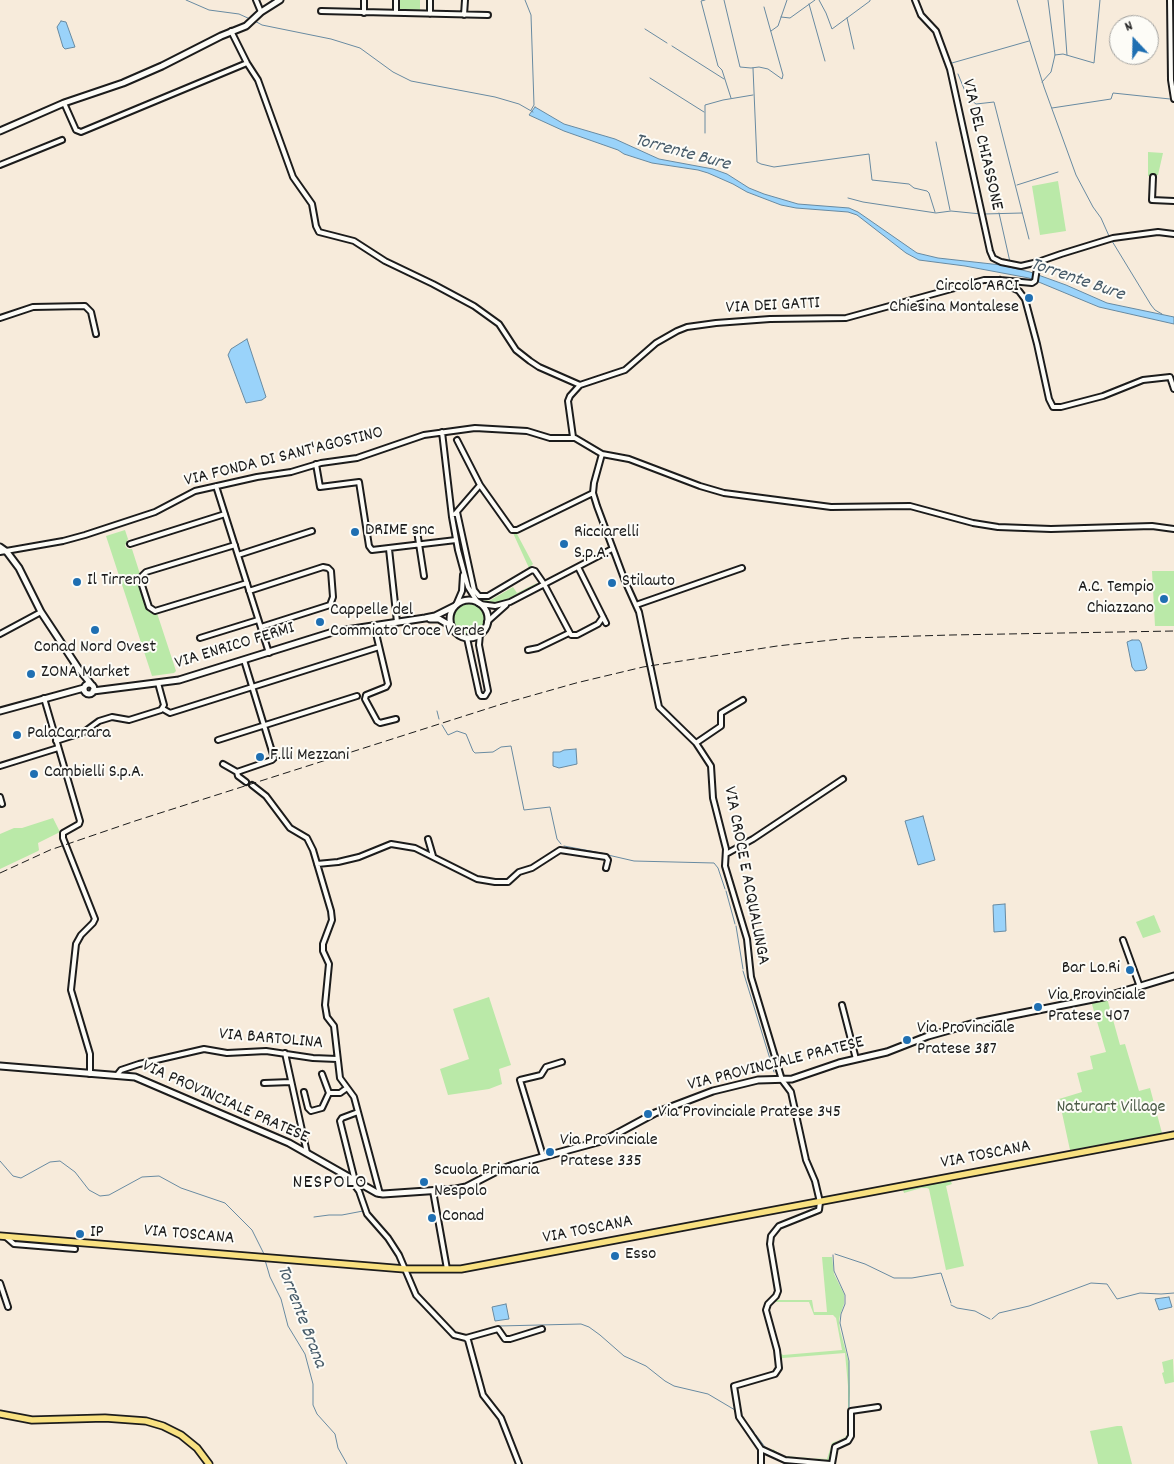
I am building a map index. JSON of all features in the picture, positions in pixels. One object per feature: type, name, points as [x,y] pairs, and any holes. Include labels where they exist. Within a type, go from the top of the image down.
[{"type":"main road","name":"VIA TOSCANA","points":[[3,1236],[270,1258],[405,1268],[447,1269],[487,1265],[1174,1136]]},
{"type":"main road","points":[[0,1414],[32,1420],[105,1418],[146,1421],[163,1426],[181,1435],[197,1448],[210,1464]]},
{"type":"street","points":[[256,0],[261,12]]},
{"type":"street","points":[[0,131],[64,103],[141,75],[247,25],[261,12],[280,0]]},
{"type":"street","points":[[364,0],[364,13]]},
{"type":"street","points":[[396,0],[396,13]]},
{"type":"street","points":[[430,0],[430,14]]},
{"type":"street","points":[[464,15],[465,0]]},
{"type":"street","name":"VIA DEL CHIASSONE","points":[[915,0],[921,15],[936,31],[950,69],[993,258],[1001,262],[1024,266],[1038,262]]},
{"type":"street","points":[[1170,0],[1171,80],[1174,99]]},
{"type":"street","points":[[321,11],[488,15]]},
{"type":"street","points":[[231,31],[260,85],[293,176],[312,204],[318,232],[354,241],[384,261],[474,306],[499,324],[516,350],[535,365],[580,385],[568,401],[573,437],[602,454],[629,459],[715,490],[813,505],[847,508],[910,506],[973,523],[998,527],[1051,529],[1152,526],[1174,529]]},
{"type":"street","points":[[64,103],[76,130],[81,132],[247,63]]},
{"type":"street","points":[[0,165],[62,140]]},
{"type":"street","points":[[1153,177],[1152,200],[1174,201]]},
{"type":"street","points":[[1038,262],[1113,238],[1158,232],[1174,234]]},
{"type":"street","name":"VIA DEI GATTI","points":[[580,385],[625,370],[656,343],[687,327],[770,319],[846,318],[981,281],[1000,280],[1032,283],[1035,281],[1038,262]]},
{"type":"street","points":[[1000,280],[1005,285],[1019,292],[1025,299],[1049,399],[1053,407],[1060,407],[1103,396],[1143,380],[1168,376],[1171,378],[1174,389]]},
{"type":"street","points":[[0,318],[33,307],[85,306],[91,312],[96,334]]},
{"type":"street","name":"VIA FONDA DI SANT'AGOSTINO","points":[[0,552],[85,535],[155,512],[192,492],[257,477],[285,473],[316,464],[357,458],[417,437],[475,428],[526,431],[550,438],[573,437]]},
{"type":"street","points":[[442,432],[452,517],[463,572],[469,591],[486,611],[488,622]]},
{"type":"street","points":[[457,440],[480,485],[508,527],[514,531],[593,493],[595,477],[602,454]]},
{"type":"street","points":[[316,464],[320,487],[359,482],[370,548],[373,550],[456,540]]},
{"type":"street","points":[[452,517],[480,485]]},
{"type":"street","points":[[216,486],[269,652]]},
{"type":"street","name":"VIA CROCE E ACQUALUNGA","points":[[593,493],[612,549],[640,614],[660,706],[696,743],[711,766],[713,798],[725,843],[726,871],[747,939],[751,977],[782,1080],[791,1092],[806,1160],[815,1181],[820,1202]]},
{"type":"street","points":[[457,512],[474,590],[479,596],[488,596],[532,570],[535,571],[544,584],[569,633]]},
{"type":"street","points":[[130,544],[225,514]]},
{"type":"street","points":[[238,555],[312,531]]},
{"type":"street","points":[[417,531],[424,576]]},
{"type":"street","points":[[235,545],[149,571],[143,574],[140,581],[149,607],[155,611],[246,583]]},
{"type":"street","points":[[0,547],[7,552],[19,568],[41,612],[84,677],[89,688]]},
{"type":"street","points":[[388,548],[397,622]]},
{"type":"street","points":[[463,572],[462,589],[450,615],[451,626],[456,634],[473,638],[480,634],[498,611],[510,602],[612,549]]},
{"type":"street","points":[[249,591],[324,567],[330,570],[333,597],[331,604],[261,627]]},
{"type":"street","points":[[578,567],[606,623]]},
{"type":"street","points":[[636,605],[742,568]]},
{"type":"street","points":[[424,618],[443,613],[465,600],[496,606],[510,602]]},
{"type":"street","points":[[0,634],[41,612]]},
{"type":"street","points":[[528,650],[536,649],[569,633],[572,635],[579,634],[600,623],[604,617]]},
{"type":"street","points":[[424,618],[439,619],[451,626]]},
{"type":"street","name":"VIA ENRICO FERMI","points":[[44,698],[89,688],[112,688],[158,683],[189,677],[333,632],[424,618]]},
{"type":"street","points":[[200,638],[258,620]]},
{"type":"street","points":[[374,626],[388,686],[366,695],[365,699],[377,721],[380,723],[396,720]]},
{"type":"street","points":[[467,638],[479,693],[485,696],[488,691],[479,647],[480,634]]},
{"type":"street","points":[[56,741],[86,731],[99,720],[111,717],[129,720],[163,709],[170,713],[379,647]]},
{"type":"street","points":[[237,772],[273,760],[274,758],[244,660]]},
{"type":"street","points":[[158,683],[163,709]]},
{"type":"street","points":[[218,740],[358,696]]},
{"type":"street","points":[[0,711],[44,698],[79,816],[80,823],[65,831],[62,836],[95,919],[76,944],[71,990],[90,1054],[90,1074]]},
{"type":"street","points":[[696,743],[721,726],[721,713],[743,700]]},
{"type":"street","points":[[0,766],[58,748]]},
{"type":"street","points":[[223,764],[237,772],[238,776],[246,782]]},
{"type":"street","points":[[726,854],[753,839],[843,779]]},
{"type":"street","points":[[252,785],[266,796],[290,828],[309,840],[317,864],[332,920],[323,944],[323,951],[329,964],[325,1005],[328,1017],[334,1026],[340,1078],[353,1095],[380,1194]]},
{"type":"street","points":[[0,797],[2,804]]},
{"type":"street","points":[[428,839],[433,856]]},
{"type":"street","points":[[317,864],[355,858],[391,844],[415,848],[477,879],[500,883],[509,881],[519,872],[532,868],[560,850],[606,858],[608,860],[606,868]]},
{"type":"street","points":[[1123,940],[1140,987]]},
{"type":"street","name":"VIA PROVINCIALE PRATESE","points":[[0,1066],[118,1075],[140,1079],[273,1135],[380,1194],[456,1190],[499,1170],[543,1156],[599,1143],[655,1113],[703,1094],[758,1080],[792,1079],[823,1068],[887,1052],[928,1036],[978,1022],[1092,1000],[1174,976]]},
{"type":"street","points":[[842,1005],[856,1059]]},
{"type":"street","name":"VIA BARTOLINA","points":[[118,1075],[123,1069],[139,1064],[204,1049],[227,1053],[266,1051],[318,1059],[337,1059]]},
{"type":"street","points":[[285,1054],[307,1153]]},
{"type":"street","points":[[543,1156],[520,1080],[540,1075],[546,1067],[562,1062]]},
{"type":"street","points":[[322,1074],[326,1090],[329,1094]]},
{"type":"street","points":[[264,1083],[291,1082]]},
{"type":"street","points":[[329,1094],[340,1093],[348,1088]]},
{"type":"street","points":[[304,1092],[307,1106],[310,1110],[322,1108],[329,1094]]},
{"type":"street","points":[[358,1112],[342,1118],[340,1121],[353,1180],[367,1214],[392,1243],[416,1295],[454,1335],[466,1338],[498,1330],[505,1339],[510,1340],[542,1329]]},
{"type":"street","points":[[433,1190],[447,1269]]},
{"type":"street","points":[[820,1202],[819,1210],[779,1226],[772,1233],[769,1240],[778,1291],[768,1304],[766,1310],[777,1350],[778,1370],[774,1374],[739,1384],[733,1388],[739,1416],[761,1449],[785,1460],[831,1464],[835,1447],[848,1440],[851,1436],[851,1411],[878,1407]]},
{"type":"street","points":[[3,1236],[14,1244],[76,1249]]},
{"type":"street","points":[[436,1269],[445,1260]]},
{"type":"street","points":[[0,1283],[8,1308]]},
{"type":"street","points":[[466,1338],[483,1395],[501,1418],[519,1464]]},
{"type":"street","points":[[761,1449],[761,1464]]},
{"type":"green space","points":[[397,0],[420,0],[420,12],[398,11]]},
{"type":"green space","points":[[1148,152],[1163,153],[1158,175],[1148,176]]},
{"type":"green space","points":[[1058,181],[1066,231],[1040,235],[1032,186]]},
{"type":"green space","points":[[532,524],[533,526],[517,534],[533,564],[529,568],[513,533]]},
{"type":"green space","points":[[125,530],[128,539],[125,546],[128,549],[132,549],[140,574],[135,575],[137,584],[139,583],[149,612],[157,613],[176,671],[174,673],[152,676],[106,536]]},
{"type":"green space","name":"A.C. Tempio Chiazzano","points":[[1152,571],[1174,571],[1174,626],[1155,626]]},
{"type":"green space","points":[[537,583],[501,602],[489,603],[482,601],[489,601],[513,587],[517,593]]},
{"type":"green space","points":[[468,603],[474,604],[479,608],[483,613],[483,625],[479,630],[474,634],[468,635],[462,634],[457,630],[453,625],[452,619],[453,613],[457,608],[462,604]]},
{"type":"green space","points":[[53,818],[60,832],[38,843],[38,851],[0,869],[0,834],[14,828],[22,828]]},
{"type":"green space","points":[[1154,915],[1161,932],[1143,938],[1136,922]]},
{"type":"green space","points":[[489,997],[511,1065],[499,1069],[502,1084],[489,1089],[448,1095],[440,1069],[469,1059],[453,1009]]},
{"type":"green space","name":"Naturart Village","points":[[1107,998],[1120,1045],[1125,1044],[1139,1091],[1150,1088],[1162,1133],[1070,1150],[1059,1099],[1082,1092],[1077,1073],[1093,1069],[1090,1056],[1106,1052],[1091,1001]]},
{"type":"green space","points":[[950,1180],[952,1184],[946,1186],[964,1266],[946,1270],[929,1189],[921,1188],[904,1193],[903,1190]]},
{"type":"green space","points":[[822,1257],[832,1257],[834,1274],[844,1294],[844,1304],[839,1321],[849,1363],[848,1422],[848,1386],[845,1353],[783,1358],[781,1359],[782,1371],[780,1371],[778,1350],[768,1313],[769,1305],[773,1300],[812,1300],[814,1312],[827,1312]],"holes":[[[772,1302],[809,1302],[814,1315],[833,1315],[836,1318],[842,1350],[783,1355],[780,1353],[769,1309]]]},
{"type":"green space","points":[[1173,1359],[1174,1382],[1165,1384],[1162,1362]]},
{"type":"green space","points":[[848,1422],[849,1433],[848,1436],[837,1441],[831,1447],[830,1459],[828,1460],[811,1458],[827,1459],[832,1443],[848,1434]]},
{"type":"green space","points":[[1122,1426],[1132,1464],[1098,1464],[1090,1431]]},
{"type":"green space","points":[[773,1449],[782,1456],[800,1457],[787,1458],[781,1456],[773,1452]]},
{"type":"water","points":[[61,21],[66,22],[75,47],[65,49],[63,47],[57,27]]},
{"type":"water","points":[[535,107],[564,124],[615,139],[659,159],[713,169],[727,174],[749,188],[764,194],[798,204],[849,208],[858,212],[917,253],[938,258],[1001,265],[1030,272],[1107,303],[1174,317],[1174,324],[1099,307],[1029,278],[965,266],[919,260],[906,253],[857,215],[848,212],[781,205],[747,192],[708,173],[652,163],[624,154],[618,150],[564,131],[529,115]]},
{"type":"water","points":[[247,339],[266,397],[262,400],[246,403],[228,355],[231,349]]},
{"type":"water","points":[[1139,640],[1141,643],[1147,668],[1145,670],[1135,671],[1132,667],[1127,642]]},
{"type":"water","points":[[576,749],[577,764],[559,768],[553,766],[553,752]]},
{"type":"water","points":[[923,816],[935,860],[918,865],[905,821]]},
{"type":"water","points":[[1005,904],[1006,931],[994,932],[993,905]]},
{"type":"water","points":[[1169,1297],[1172,1307],[1159,1310],[1155,1299]]},
{"type":"water","points":[[506,1304],[509,1319],[495,1321],[492,1307]]},
{"type":"waterway","name":"Torrente Bure","points":[[186,0],[209,10],[239,14],[250,19]]},
{"type":"waterway","points":[[525,0],[531,15],[534,105],[531,110]]},
{"type":"waterway","points":[[705,0],[701,1],[718,66],[722,70],[731,98]]},
{"type":"waterway","points":[[724,0],[740,67],[768,69],[782,79],[783,75],[764,7]]},
{"type":"waterway","points":[[771,31],[778,26],[787,0]]},
{"type":"waterway","points":[[781,17],[790,18],[815,0]]},
{"type":"waterway","points":[[819,0],[832,29],[870,0]]},
{"type":"waterway","points":[[1017,0],[1044,87],[1076,175],[1101,218],[1109,236]]},
{"type":"waterway","points":[[1042,82],[1051,72],[1055,55],[1048,0]]},
{"type":"waterway","points":[[1063,0],[1067,55]]},
{"type":"waterway","points":[[1055,55],[1063,54],[1094,63],[1100,0]]},
{"type":"waterway","points":[[809,4],[825,61]]},
{"type":"waterway","points":[[847,18],[854,49]]},
{"type":"waterway","name":"Torrente Bure","points":[[253,20],[262,25],[331,39],[360,48],[393,72],[411,81],[495,97],[519,104],[533,112]]},
{"type":"waterway","points":[[645,29],[667,43]]},
{"type":"waterway","points":[[952,63],[1029,41]]},
{"type":"waterway","points":[[672,46],[724,79]]},
{"type":"waterway","points":[[753,68],[757,162],[774,167],[869,154],[872,180],[909,184],[914,188],[927,191],[935,212]]},
{"type":"waterway","points":[[958,74],[967,96],[972,101],[976,104],[994,102],[1029,239]]},
{"type":"waterway","points":[[650,78],[704,112]]},
{"type":"waterway","points":[[1052,108],[1111,99],[1113,93],[1170,99]]},
{"type":"waterway","points":[[705,133],[705,105],[753,95]]},
{"type":"waterway","points":[[936,142],[950,210]]},
{"type":"waterway","points":[[1017,185],[1058,172]]},
{"type":"waterway","points":[[848,198],[936,213],[951,211],[981,214]]},
{"type":"waterway","points":[[999,213],[1010,262]]},
{"type":"waterway","points":[[984,214],[1022,213]]},
{"type":"waterway","points":[[1112,241],[1151,305],[1162,314]]},
{"type":"waterway","points":[[437,711],[439,719]]},
{"type":"waterway","points":[[442,725],[448,735],[457,731],[466,734],[475,753],[493,752],[501,747],[511,746],[524,810],[550,807],[557,839],[561,844]]},
{"type":"waterway","points":[[564,846],[606,854]]},
{"type":"waterway","points":[[608,855],[634,861],[714,863],[718,868],[725,889]]},
{"type":"waterway","points":[[726,891],[735,924]]},
{"type":"waterway","points":[[736,926],[743,969]]},
{"type":"waterway","points":[[743,971],[774,1072]]},
{"type":"waterway","name":"Torrente Brana","points":[[0,1161],[13,1176],[21,1178],[50,1162],[60,1161],[75,1172],[89,1190],[100,1196],[109,1195],[142,1177],[159,1176],[181,1188],[225,1203],[252,1230],[264,1254]]},
{"type":"waterway","points":[[314,1217],[363,1211]]},
{"type":"waterway","points":[[368,1212],[390,1237],[406,1266]]},
{"type":"waterway","points":[[835,1254],[865,1264],[894,1278],[912,1278],[941,1273],[951,1303]]},
{"type":"waterway","points":[[833,1255],[834,1271],[845,1295],[845,1304],[840,1323],[849,1361],[849,1430]]},
{"type":"waterway","name":"Torrente Brana","points":[[265,1260],[270,1277],[281,1299],[288,1326],[305,1354],[313,1384],[313,1405],[317,1414],[335,1434],[338,1448],[347,1464]]},
{"type":"waterway","points":[[992,1319],[999,1313],[1029,1306],[1091,1283],[1107,1284],[1117,1299],[1140,1293],[1174,1293]]},
{"type":"waterway","points":[[426,1302],[447,1325]]},
{"type":"waterway","points":[[951,1305],[975,1311],[990,1319]]},
{"type":"waterway","points":[[462,1335],[470,1335],[499,1326],[581,1324],[600,1335],[624,1356],[646,1366],[665,1381],[674,1386],[708,1394],[735,1410]]},
{"type":"waterway","points":[[741,1416],[754,1432]]},
{"type":"waterway","points":[[756,1435],[765,1447],[775,1454]]},
{"type":"waterway","points":[[790,1459],[828,1461],[833,1445],[849,1437]]},
{"type":"railway","points":[[0,873],[50,850],[135,821],[502,704],[576,683],[643,667],[777,646],[850,638],[1174,631]]},
{"type":"place","name":"Circolo ARCI Chiesina Montalese","points":[[1029,298]]},
{"type":"place","name":"DRIME snc","points":[[355,532]]},
{"type":"place","name":"Ricciarelli S.p.A.","points":[[564,544]]},
{"type":"place","name":"Il Tirreno","points":[[77,582]]},
{"type":"place","name":"Stilauto","points":[[612,583]]},
{"type":"place","name":"A.C. Tempio Chiazzano","points":[[1164,599]]},
{"type":"place","name":"Cappelle del Commiato Croce Verde","points":[[320,622]]},
{"type":"place","name":"Conad Nord Ovest","points":[[95,630]]},
{"type":"place","name":"ZONA Market","points":[[31,674]]},
{"type":"place","name":"PalaCarrara","points":[[17,735]]},
{"type":"place","name":"F.lli Mezzani","points":[[260,757]]},
{"type":"place","name":"Cambielli S.p.A.","points":[[34,774]]},
{"type":"place","name":"Bar Lo.Ri","points":[[1130,970]]},
{"type":"place","name":"Via Provinciale Pratese 407","points":[[1038,1007]]},
{"type":"place","name":"Via Provinciale Pratese 387","points":[[907,1040]]},
{"type":"place","name":"Via Provinciale Pratese 345","points":[[648,1114]]},
{"type":"place","name":"Via Provinciale Pratese 335","points":[[550,1152]]},
{"type":"place","name":"Scuola Primaria Nespolo","points":[[424,1182]]},
{"type":"place","name":"Conad","points":[[432,1218]]},
{"type":"place","name":"IP","points":[[80,1234]]},
{"type":"place","name":"Esso","points":[[615,1256]]},
{"type":"district","name":"NESPOLO","points":[[330,1184]]}]
